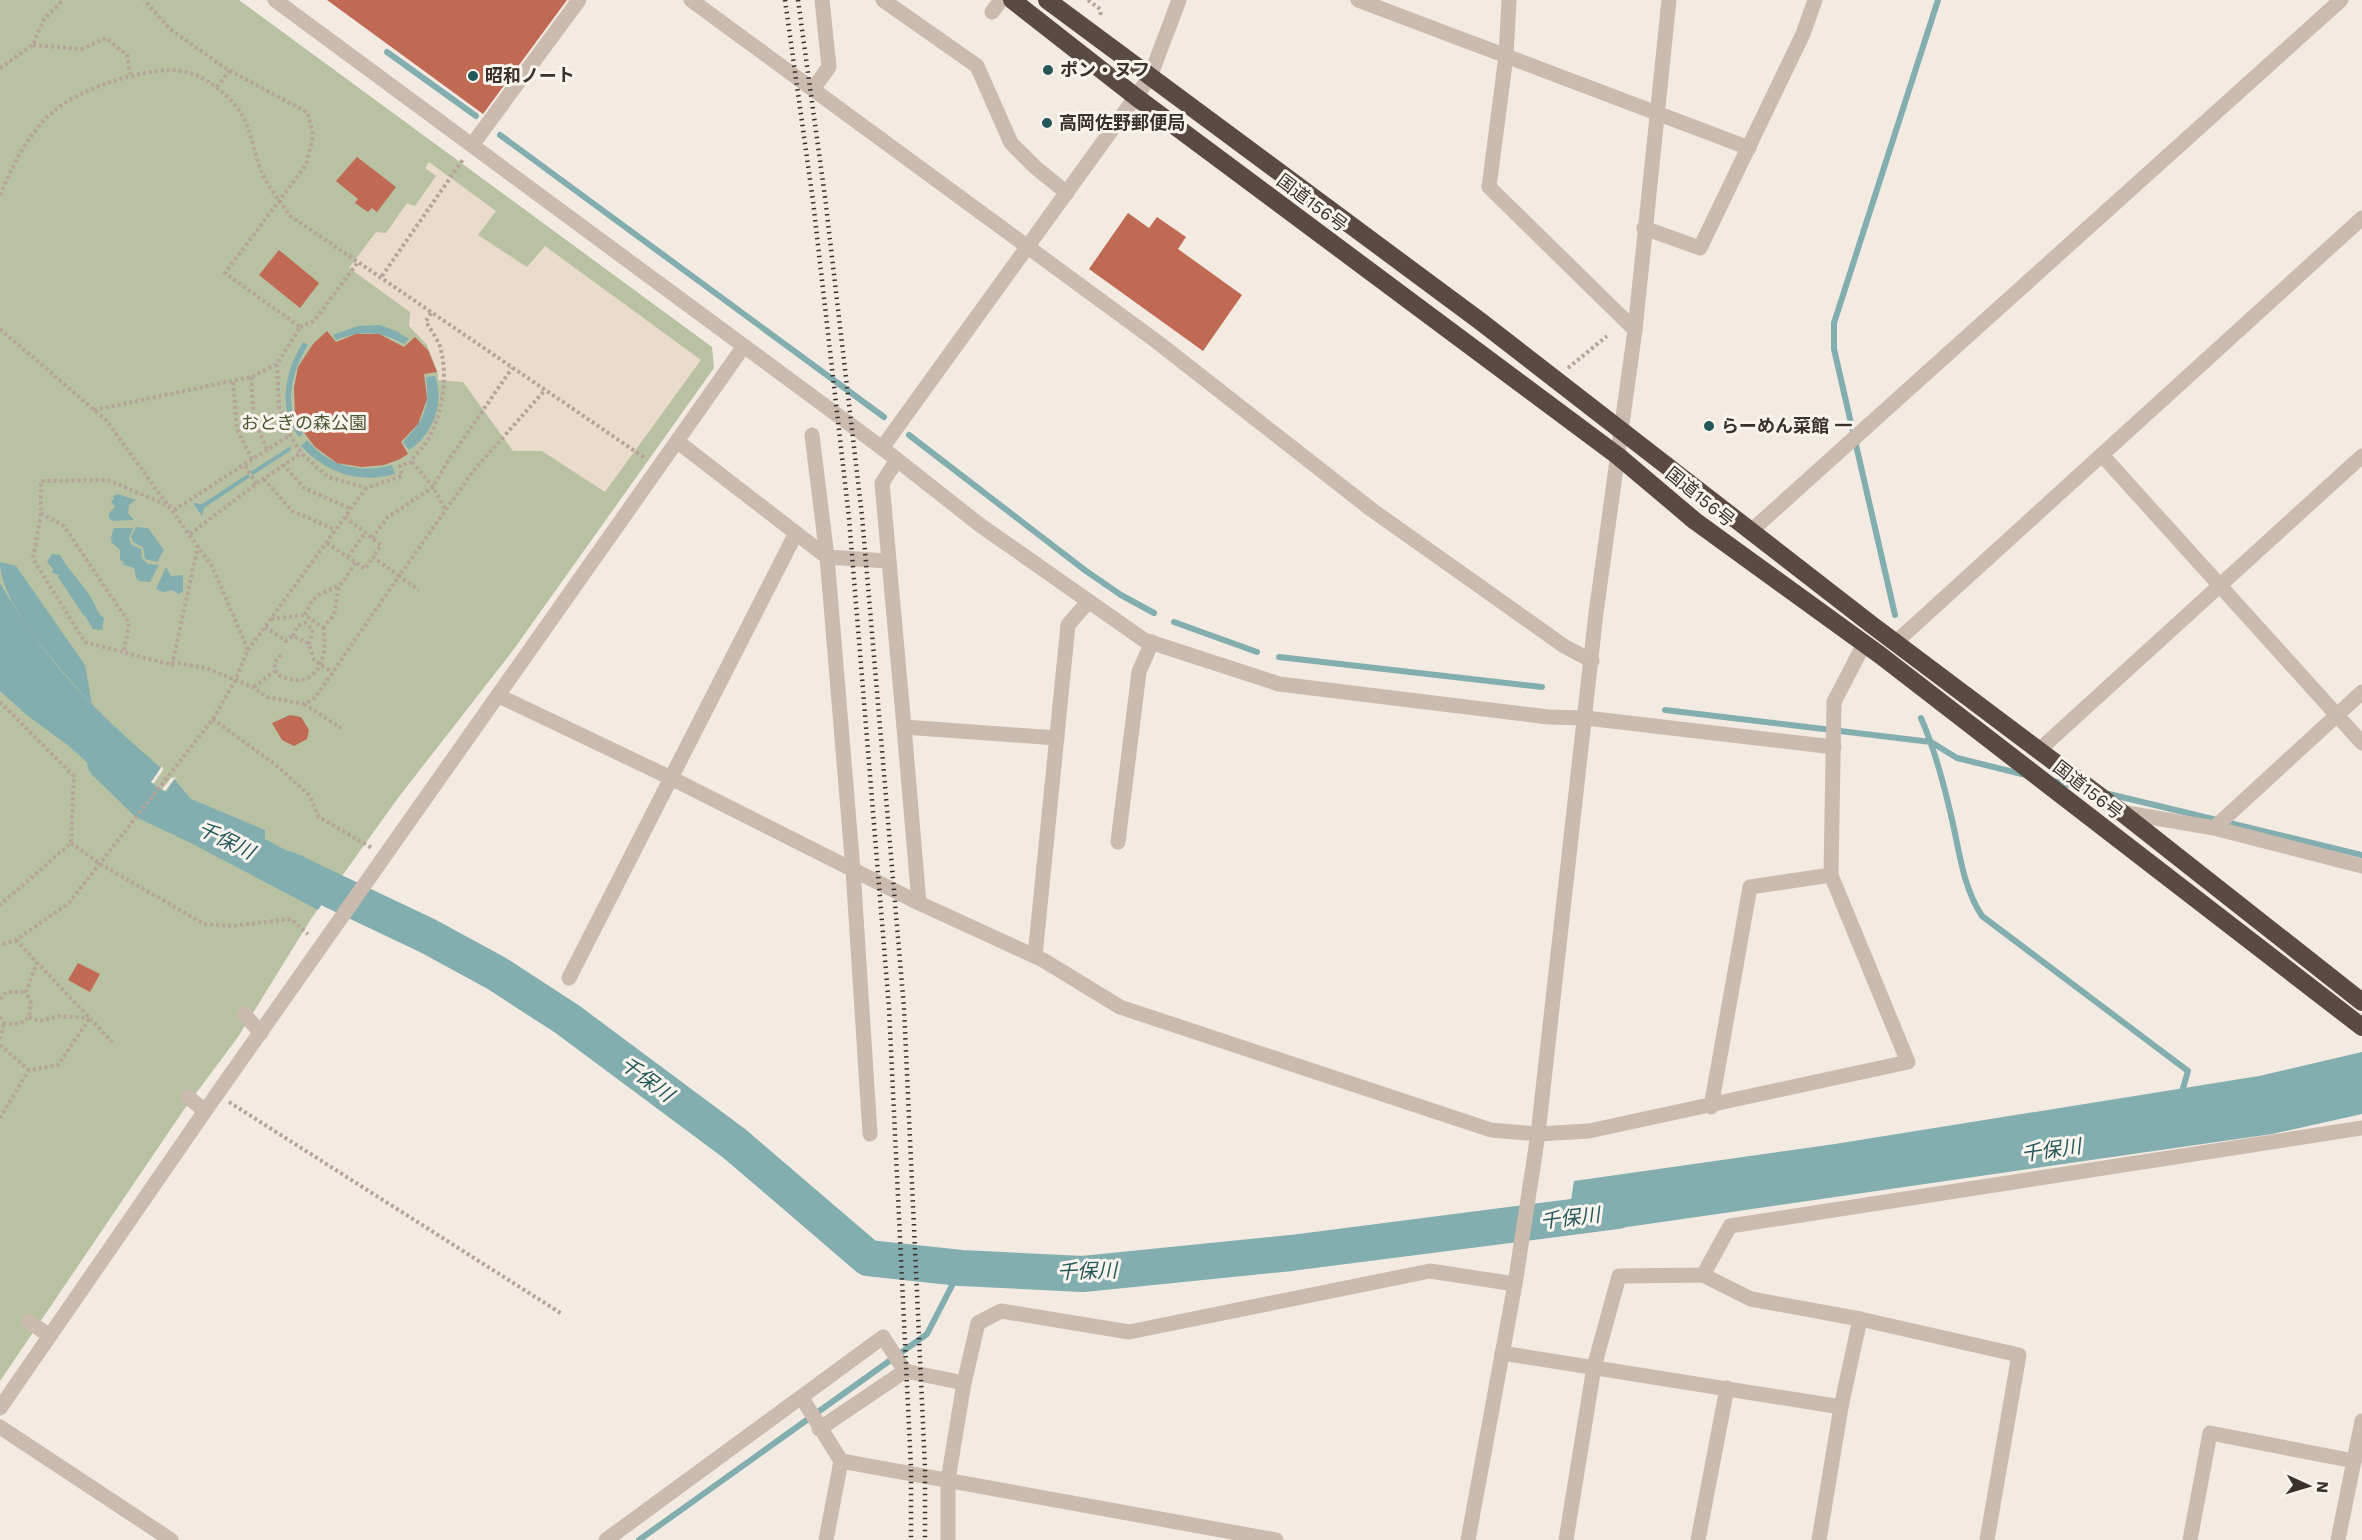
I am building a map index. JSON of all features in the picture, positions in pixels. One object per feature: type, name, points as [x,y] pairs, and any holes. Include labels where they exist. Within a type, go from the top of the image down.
[{"type":"highway","name":"国道156号","points":[[1012,0],[1136,97],[1618,456],[1695,521],[1864,644],[2362,1027]]},
{"type":"highway","name":"国道156号","points":[[1047,0],[1480,321],[2038,751],[2121,812],[2362,1002]]},
{"type":"street","points":[[275,0],[882,448],[980,525],[1088,602],[1152,642],[1279,684],[1548,717],[1586,718],[1834,747]]},
{"type":"street","points":[[472,146],[579,0]]},
{"type":"street","points":[[691,0],[813,89],[941,175],[1028,245],[1156,341],[1372,510],[1564,646],[1592,661]]},
{"type":"street","points":[[813,89],[829,67],[822,0]]},
{"type":"street","points":[[883,0],[977,66],[991,107],[1011,143],[1035,167],[1067,192]]},
{"type":"street","points":[[882,448],[1150,77],[1179,0]]},
{"type":"street","points":[[1358,0],[1749,148]]},
{"type":"street","points":[[1509,0],[1506,56],[1489,187],[1635,330]]},
{"type":"street","points":[[1468,1540],[1515,1284],[1517,1258],[1538,1134],[1596,613],[1635,330],[1669,0]]},
{"type":"street","points":[[1644,228],[1700,248],[1803,34],[1815,0]]},
{"type":"street","points":[[1751,531],[2341,0]]},
{"type":"street","points":[[1896,642],[2362,218]]},
{"type":"street","points":[[0,1408],[205,1111],[744,346]]},
{"type":"street","points":[[812,435],[827,557],[853,870],[870,1134]]},
{"type":"street","points":[[678,442],[827,557],[887,561]]},
{"type":"street","points":[[2102,455],[2362,743]]},
{"type":"street","points":[[2038,751],[2362,456]]},
{"type":"street","points":[[897,460],[882,483],[887,561],[919,903]]},
{"type":"street","points":[[569,978],[796,533]]},
{"type":"street","points":[[1035,956],[1068,625],[1088,602]]},
{"type":"street","points":[[1118,842],[1139,672],[1152,642]]},
{"type":"street","points":[[499,696],[671,778],[919,903],[1035,956],[1120,1007],[1491,1130],[1538,1134],[1589,1131],[1711,1107],[1908,1062],[1831,875],[1834,702],[1864,644]]},
{"type":"street","points":[[2214,828],[2362,692]]},
{"type":"street","points":[[904,727],[1057,738]]},
{"type":"street","points":[[2121,812],[2214,828],[2362,866]]},
{"type":"street","points":[[1711,1107],[1750,886],[1831,875]]},
{"type":"street","points":[[243,1014],[261,1033]]},
{"type":"street","points":[[188,1097],[205,1111]]},
{"type":"street","points":[[1703,1275],[1730,1226],[2362,1128]]},
{"type":"street","points":[[948,1540],[948,1480],[964,1383],[978,1323],[1001,1311],[1129,1332],[1430,1271],[1515,1284]]},
{"type":"street","points":[[1566,1540],[1594,1367],[1619,1276],[1703,1275],[1751,1299],[1860,1319],[2019,1355],[1987,1540]]},
{"type":"street","points":[[1819,1540],[1860,1319]]},
{"type":"street","points":[[29,1322],[49,1335]]},
{"type":"street","points":[[606,1540],[883,1337],[905,1371]]},
{"type":"street","points":[[1502,1353],[1842,1407]]},
{"type":"street","points":[[819,1429],[905,1371],[964,1383]]},
{"type":"street","points":[[1698,1540],[1727,1388]]},
{"type":"street","points":[[802,1398],[819,1429],[841,1461],[826,1540]]},
{"type":"street","points":[[2338,1540],[2362,1420]]},
{"type":"street","points":[[0,1427],[171,1540]]},
{"type":"street","points":[[2190,1540],[2210,1433],[2354,1461]]},
{"type":"street","points":[[841,1461],[1276,1540]]},
{"type":"path","points":[[0,68],[33,45],[44,19],[63,0]]},
{"type":"path","points":[[144,0],[170,29],[230,70],[308,114],[313,136],[306,165],[225,273],[300,327]]},
{"type":"path","points":[[33,45],[82,49],[106,38],[127,55],[130,74]]},
{"type":"path","points":[[217,87],[230,70]]},
{"type":"path","points":[[0,195],[10,171],[32,135],[54,110],[130,74],[187,71],[217,87],[237,106],[250,132],[260,170],[289,215],[382,276],[660,468]]},
{"type":"path","points":[[382,276],[472,146]]},
{"type":"path","points":[[93,410],[233,382],[251,377],[277,364],[300,327],[314,321],[358,262]]},
{"type":"path","points":[[277,364],[279,407],[290,437],[300,452],[327,477],[366,488],[402,476],[400,466],[412,462],[427,442],[439,416],[444,383],[441,349],[426,321],[432,312]]},
{"type":"path","points":[[0,329],[106,420],[173,509],[212,566],[248,650]]},
{"type":"path","points":[[1567,368],[1607,336]]},
{"type":"path","points":[[372,538],[388,518],[433,487],[446,464],[513,368]]},
{"type":"path","points":[[251,377],[254,421],[268,451]]},
{"type":"path","points":[[233,382],[237,429],[253,461]]},
{"type":"path","points":[[304,704],[315,698],[474,470],[545,390]]},
{"type":"path","points":[[173,509],[246,468],[290,437]]},
{"type":"path","points":[[190,534],[255,482],[264,479],[300,452]]},
{"type":"path","points":[[412,462],[433,487],[445,509]]},
{"type":"path","points":[[283,465],[304,488],[351,509]]},
{"type":"path","points":[[246,468],[255,482]]},
{"type":"path","points":[[264,479],[292,511],[336,530]]},
{"type":"path","points":[[173,509],[108,480],[41,481],[41,513],[33,559],[85,642],[172,665],[198,546]]},
{"type":"path","points":[[0,945],[16,939],[69,903],[129,829],[180,758],[213,719],[235,681],[248,650],[366,488]]},
{"type":"path","points":[[41,513],[64,526],[129,623],[124,652]]},
{"type":"path","points":[[327,543],[365,568],[373,557],[381,545],[345,518]]},
{"type":"path","points":[[348,557],[365,533]]},
{"type":"path","points":[[373,557],[419,590]]},
{"type":"path","points":[[323,628],[334,615],[339,586],[356,562]]},
{"type":"path","points":[[305,615],[316,596],[339,586]]},
{"type":"path","points":[[271,619],[305,615],[323,628],[326,642],[320,664],[303,681],[291,681],[274,671]]},
{"type":"path","points":[[314,621],[309,644],[314,660],[333,672]]},
{"type":"path","points":[[265,627],[286,641],[293,636],[297,626],[314,621]]},
{"type":"path","points":[[305,622],[313,630]]},
{"type":"path","points":[[293,636],[309,644]]},
{"type":"path","points":[[274,671],[274,663],[281,655]]},
{"type":"path","points":[[172,662],[206,668],[254,687],[267,697],[304,704],[341,728]]},
{"type":"path","points":[[254,687],[274,671]]},
{"type":"path","points":[[0,702],[74,776],[71,843],[0,905]]},
{"type":"path","points":[[213,719],[277,766],[309,795],[319,817],[386,856]]},
{"type":"path","points":[[71,843],[100,864],[204,924],[232,926],[291,920],[322,947]]},
{"type":"path","points":[[16,939],[112,1042]]},
{"type":"path","points":[[4,1023],[22,1024],[29,1017],[31,1003],[26,992],[37,962]]},
{"type":"path","points":[[0,999],[6,992],[26,992]]},
{"type":"path","points":[[0,1017],[4,1023],[0,1039]]},
{"type":"path","points":[[29,1017],[39,1021],[58,1017],[90,1018]]},
{"type":"path","points":[[0,1118],[29,1070],[58,1065],[90,1018]]},
{"type":"path","points":[[0,1045],[29,1070]]},
{"type":"path","points":[[217,1094],[562,1314]]},
{"type":"green space","name":"おとぎの森公園","points":[[0,0],[239,0],[712,347],[714,368],[514,649],[398,798],[311,919],[238,1037],[185,1108],[0,1381]]},
{"type":"shaded area","points":[[429,162],[496,211],[478,235],[527,267],[545,246],[701,360],[605,492],[542,451],[513,451],[463,382],[438,380],[438,373],[427,345],[409,326],[410,312],[349,268],[376,232],[386,233],[407,203],[415,206],[436,176],[425,168]]},
{"type":"water","points":[[380,325],[409,339],[404,344],[379,334],[363,333],[336,340],[333,335],[358,326]]},
{"type":"water","points":[[303,342],[308,345],[294,377],[291,401],[297,423],[303,434],[299,437],[288,414],[286,389],[292,365]]},
{"type":"water","points":[[435,376],[439,396],[435,417],[425,436],[409,450],[403,442],[424,413],[427,397],[426,377]]},
{"type":"water","points":[[307,440],[315,449],[335,462],[369,469],[392,465],[395,474],[368,478],[344,474],[321,463],[301,446]]},
{"type":"water","points":[[291,446],[290,451],[253,475],[250,472]]},
{"type":"water","points":[[248,474],[250,477],[204,508],[202,516],[193,503],[202,504]]},
{"type":"water","points":[[118,494],[136,500],[129,505],[128,513],[134,520],[112,521],[109,518],[109,513],[115,507],[111,501],[114,499],[113,496]]},
{"type":"water","points":[[136,527],[148,528],[164,550],[157,562],[145,559],[143,547],[134,543],[131,537]]},
{"type":"water","points":[[114,528],[133,528],[129,539],[132,545],[141,549],[142,558],[148,564],[159,565],[150,582],[138,581],[140,578],[137,580],[134,568],[122,564],[124,562],[120,560],[120,550],[111,542],[113,539],[110,540]]},
{"type":"water","points":[[52,554],[60,555],[90,596],[98,612],[104,618],[102,630],[93,629],[85,616],[88,614],[84,616],[58,577],[60,575],[52,573],[53,569],[47,562]]},
{"type":"water","points":[[0,562],[16,566],[85,665],[92,704],[50,656],[21,617],[10,598]]},
{"type":"water","points":[[166,567],[171,576],[183,575],[183,591],[179,594],[172,590],[164,592],[156,589]]},
{"type":"water","points":[[0,583],[35,637],[72,683],[113,725],[161,768],[152,781],[145,782],[143,792],[134,805],[69,746],[28,716],[0,691]]},
{"type":"water","points":[[174,779],[191,799],[265,830],[265,839],[293,854],[304,856],[308,864],[318,865],[340,878],[318,910],[168,831],[147,813],[155,801],[161,801]]},
{"type":"water","points":[[2362,1052],[2362,1114],[2272,1134],[1627,1227],[1566,1232],[1574,1181],[1835,1144],[2259,1076]]},
{"type":"pier","points":[[162,766],[163,770],[154,783],[145,786],[146,793],[136,807],[132,807],[143,792],[142,785],[147,781],[152,781]]},
{"type":"pier","points":[[176,777],[164,792],[161,801],[155,801],[145,816],[144,812],[153,799],[160,798],[161,791],[171,778]]},
{"type":"pier","points":[[1574,1178],[1566,1235],[1563,1232],[1571,1181]]},
{"type":"building","name":"昭和ノート","points":[[327,0],[567,0],[483,114]]},
{"type":"building","points":[[357,157],[396,187],[377,212],[372,208],[368,212],[355,203],[358,199],[336,181]]},
{"type":"building","points":[[1128,213],[1149,228],[1157,217],[1186,237],[1178,249],[1242,295],[1203,351],[1089,269]]},
{"type":"building","points":[[279,250],[319,283],[300,308],[259,275]]},
{"type":"building","points":[[327,331],[336,342],[356,334],[379,334],[404,347],[415,337],[428,350],[437,372],[424,374],[427,399],[418,424],[401,442],[408,454],[400,459],[384,465],[362,467],[337,463],[315,447],[302,430],[295,414],[294,388],[298,367],[313,344]]},
{"type":"building","points":[[290,715],[301,717],[309,730],[307,739],[294,746],[282,740],[272,723]]},
{"type":"building","points":[[78,963],[100,974],[90,992],[68,980]]},
{"type":"waterway","points":[[1895,615],[1834,349],[1834,323],[1938,0]]},
{"type":"waterway","points":[[387,52],[476,116]]},
{"type":"waterway","points":[[500,135],[884,417]]},
{"type":"waterway","points":[[909,435],[1086,571],[1121,595],[1154,613]]},
{"type":"waterway","points":[[1174,622],[1257,652]]},
{"type":"waterway","points":[[1279,657],[1542,687]]},
{"type":"waterway","points":[[1665,710],[1931,742],[1957,758],[2026,775]]},
{"type":"waterway","points":[[1921,718],[1940,770],[1967,883],[1982,916],[2188,1071],[2181,1095]]},
{"type":"waterway","name":"千保川","points":[[105,762],[146,802],[197,826]]},
{"type":"waterway","points":[[2053,781],[2078,787]]},
{"type":"waterway","points":[[2109,794],[2362,855]]},
{"type":"waterway","name":"千保川","points":[[287,869],[428,936],[496,973],[567,1019],[735,1144],[868,1258],[961,1268],[1083,1274],[1291,1253],[1618,1211]]},
{"type":"waterway","points":[[639,1540],[927,1334],[961,1268]]},
{"type":"railway","points":[[785,0],[813,201],[849,518],[889,1008],[911,1468],[911,1540]]},
{"type":"railway","points":[[798,0],[825,197],[862,516],[904,1008],[925,1468],[925,1540]]},
{"type":"place","name":"ポン・ヌフ","points":[[1048,70]]},
{"type":"place","name":"昭和ノート","points":[[473,76]]},
{"type":"place","name":"高岡佐野郵便局","points":[[1047,123]]},
{"type":"place","name":"らーめん菜館 一","points":[[1709,426]]}]
